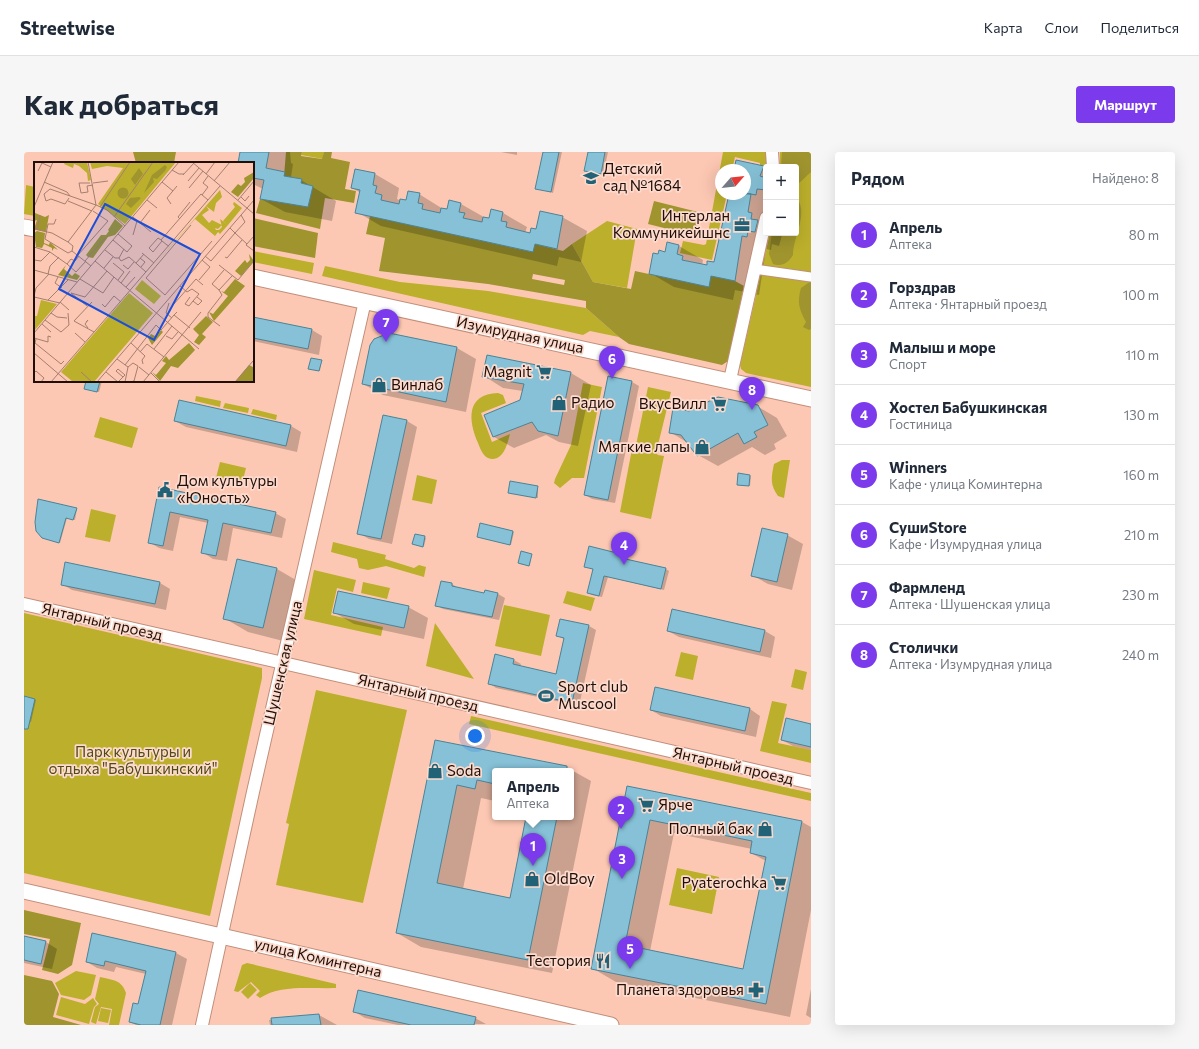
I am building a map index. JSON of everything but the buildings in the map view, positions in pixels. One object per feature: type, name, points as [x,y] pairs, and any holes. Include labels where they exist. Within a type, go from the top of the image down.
[{"type":"street","points":[[772,152],[773,164]]},
{"type":"street","points":[[24,226],[34,229]]},
{"type":"street","points":[[730,380],[763,231]]},
{"type":"street","points":[[754,269],[811,277]]},
{"type":"street","name":"Изумрудная улица","points":[[254,277],[730,380],[811,399]]},
{"type":"street","name":"Шушенская улица","points":[[202,1025],[221,935],[365,301]]},
{"type":"street","name":"Янтарный проезд","points":[[24,604],[811,783]]},
{"type":"street","name":"улица Коминтерна","points":[[24,891],[611,1025]]},
{"type":"green space","points":[[302,152],[324,152],[323,159],[301,155]]},
{"type":"green space","points":[[723,152],[767,152],[766,164],[763,164],[763,168],[760,167],[760,163],[735,157],[733,164],[721,164]]},
{"type":"green space","points":[[780,152],[811,152],[811,387],[746,373],[741,369],[740,365],[769,236],[799,236],[799,164],[780,164]]},
{"type":"green space","points":[[26,185],[34,187],[34,216],[24,214]]},
{"type":"green space","points":[[715,195],[715,200],[726,200],[712,260],[680,253],[683,241],[704,245],[706,244]]},
{"type":"green space","points":[[607,221],[637,229],[627,288],[593,282],[572,244]]},
{"type":"green space","points":[[254,251],[314,263],[312,274],[254,262]]},
{"type":"green space","points":[[325,266],[400,282],[488,291],[586,308],[619,337],[590,331],[583,335],[322,276]]},
{"type":"green space","points":[[583,383],[602,387],[584,478],[572,478],[560,488],[554,483],[571,445]]},
{"type":"green space","points":[[648,387],[671,392],[656,453],[664,456],[651,519],[620,512],[632,449],[635,450]]},
{"type":"green space","points":[[498,393],[503,395],[506,403],[481,413],[492,442],[510,434],[502,454],[497,458],[491,459],[485,456],[482,452],[472,426],[471,417],[475,403],[480,398],[488,394]]},
{"type":"green space","points":[[196,396],[221,401],[220,407],[195,401]]},
{"type":"green space","points":[[225,403],[249,408],[248,413],[223,408]]},
{"type":"green space","points":[[253,409],[277,415],[276,420],[251,414]]},
{"type":"green space","points":[[100,417],[138,428],[132,448],[94,437]]},
{"type":"green space","points":[[782,460],[790,460],[784,498],[778,496],[772,481],[774,464]]},
{"type":"green space","points":[[220,462],[246,468],[242,484],[216,478]]},
{"type":"green space","points":[[417,475],[437,480],[432,504],[412,500]]},
{"type":"green space","points":[[91,509],[116,515],[110,542],[85,537]]},
{"type":"green space","points":[[333,542],[386,555],[385,559],[414,568],[419,565],[426,567],[424,577],[386,566],[368,570],[359,568],[357,559],[331,552]]},
{"type":"green space","points":[[314,570],[356,580],[353,592],[337,588],[331,615],[383,627],[381,636],[304,619]]},
{"type":"green space","points":[[363,582],[390,588],[387,599],[361,593]]},
{"type":"green space","points":[[567,591],[595,598],[591,611],[563,603]]},
{"type":"green space","points":[[504,605],[550,615],[541,656],[495,646]]},
{"type":"green space","name":"Парк культуры и отдыха \"Бабушкинский\"","points":[[24,613],[262,668],[262,678],[210,916],[24,873]]},
{"type":"green space","points":[[435,623],[474,679],[426,666]]},
{"type":"green space","points":[[681,652],[698,656],[693,680],[675,676]]},
{"type":"green space","points":[[795,669],[807,672],[803,690],[791,687]]},
{"type":"green space","points":[[316,690],[407,710],[363,903],[276,885],[289,824],[286,823]]},
{"type":"green space","points":[[772,701],[787,704],[778,743],[811,750],[811,763],[760,751]]},
{"type":"green space","points":[[471,716],[811,793],[811,801],[469,724]]},
{"type":"green space","points":[[677,868],[719,877],[712,914],[669,905]]},
{"type":"green space","points":[[247,963],[336,984],[336,988],[287,989],[268,994],[260,998],[256,995],[260,991],[251,982],[238,992],[234,991],[242,965]]},
{"type":"green space","points":[[76,971],[96,975],[91,995],[84,1000],[61,995],[55,983]]},
{"type":"green space","points":[[100,977],[116,981],[122,985],[126,993],[119,1025],[109,1025],[112,1009],[101,1007],[96,1024],[91,1022],[95,1007],[99,1004],[95,999]]},
{"type":"green space","points":[[250,983],[257,990],[248,999],[241,992]]},
{"type":"green space","points":[[61,997],[85,1004],[93,998],[97,1004],[94,1007],[89,1024],[56,1015]]},
{"type":"green space","points":[[101,1008],[111,1010],[108,1023],[98,1021]]},
{"type":"shaded area","points":[[133,152],[176,152],[174,162],[136,162]]},
{"type":"shaded area","points":[[286,152],[302,152],[301,156],[322,159],[324,152],[332,152],[331,158],[350,162],[345,189],[356,191],[354,203],[325,198],[320,229],[256,213],[260,199],[308,207],[313,186],[301,183],[302,179],[284,176]]},
{"type":"shaded area","points":[[782,152],[811,152],[811,172],[799,183],[799,164],[781,164]]},
{"type":"shaded area","points":[[654,201],[698,212],[696,236],[648,224]]},
{"type":"shaded area","points":[[799,202],[801,210],[799,226]]},
{"type":"shaded area","points":[[370,216],[532,252],[535,244],[563,251],[572,244],[593,282],[631,289],[635,271],[709,287],[711,276],[735,281],[744,286],[728,361],[722,365],[629,344],[586,308],[586,301],[488,284],[379,271],[385,238],[366,234]],"holes":[[[533,274],[565,280],[564,285],[532,279]]]},
{"type":"shaded area","points":[[254,218],[318,233],[315,258],[254,246]]},
{"type":"shaded area","points":[[772,236],[796,236],[793,255],[784,264],[773,264],[769,254]]},
{"type":"shaded area","points":[[811,281],[811,329],[809,330],[803,327],[806,322],[800,309],[799,297],[801,288]]},
{"type":"shaded area","points":[[24,910],[81,923],[72,965],[58,974],[42,970],[50,939],[24,934]]},
{"type":"shaded area","points":[[24,975],[52,981],[59,994],[53,1017],[81,1025],[24,1025]]},
{"type":"place","name":"Детский сад №1684","points":[[591,178]]},
{"type":"place","name":"Интерлан Коммуникейшнс","points":[[742,225]]},
{"type":"place","name":"Фармленд","points":[[386,342]]},
{"type":"place","name":"Magnit","points":[[544,372]]},
{"type":"place","name":"СушиStore","points":[[612,379]]},
{"type":"place","name":"Винлаб","points":[[379,385]]},
{"type":"place","name":"Радио","points":[[559,403]]},
{"type":"place","name":"ВкусВилл","points":[[719,404]]},
{"type":"place","name":"Столички","points":[[752,410]]},
{"type":"place","name":"Мягкие лапы","points":[[702,447]]},
{"type":"place","name":"Дом культуры «Юность»","points":[[165,490]]},
{"type":"place","name":"Хостел Бабушкинская","points":[[624,565]]},
{"type":"place","name":"Sport club Muscool","points":[[546,696]]},
{"type":"place","name":"Soda","points":[[435,771]]},
{"type":"place","name":"Ярче","points":[[646,805]]},
{"type":"place","name":"Горздрав","points":[[621,829]]},
{"type":"place","name":"Полный бак","points":[[765,829]]},
{"type":"place","name":"Апрель","points":[[533,866]]},
{"type":"place","name":"OldBoy","points":[[532,879]]},
{"type":"place","name":"Малыш и море","points":[[622,879]]},
{"type":"place","name":"Pyaterochka","points":[[779,883]]},
{"type":"place","name":"Тестория","points":[[603,961]]},
{"type":"place","name":"Winners","points":[[630,969]]},
{"type":"place","name":"Планета здоровья","points":[[756,990]]}]
